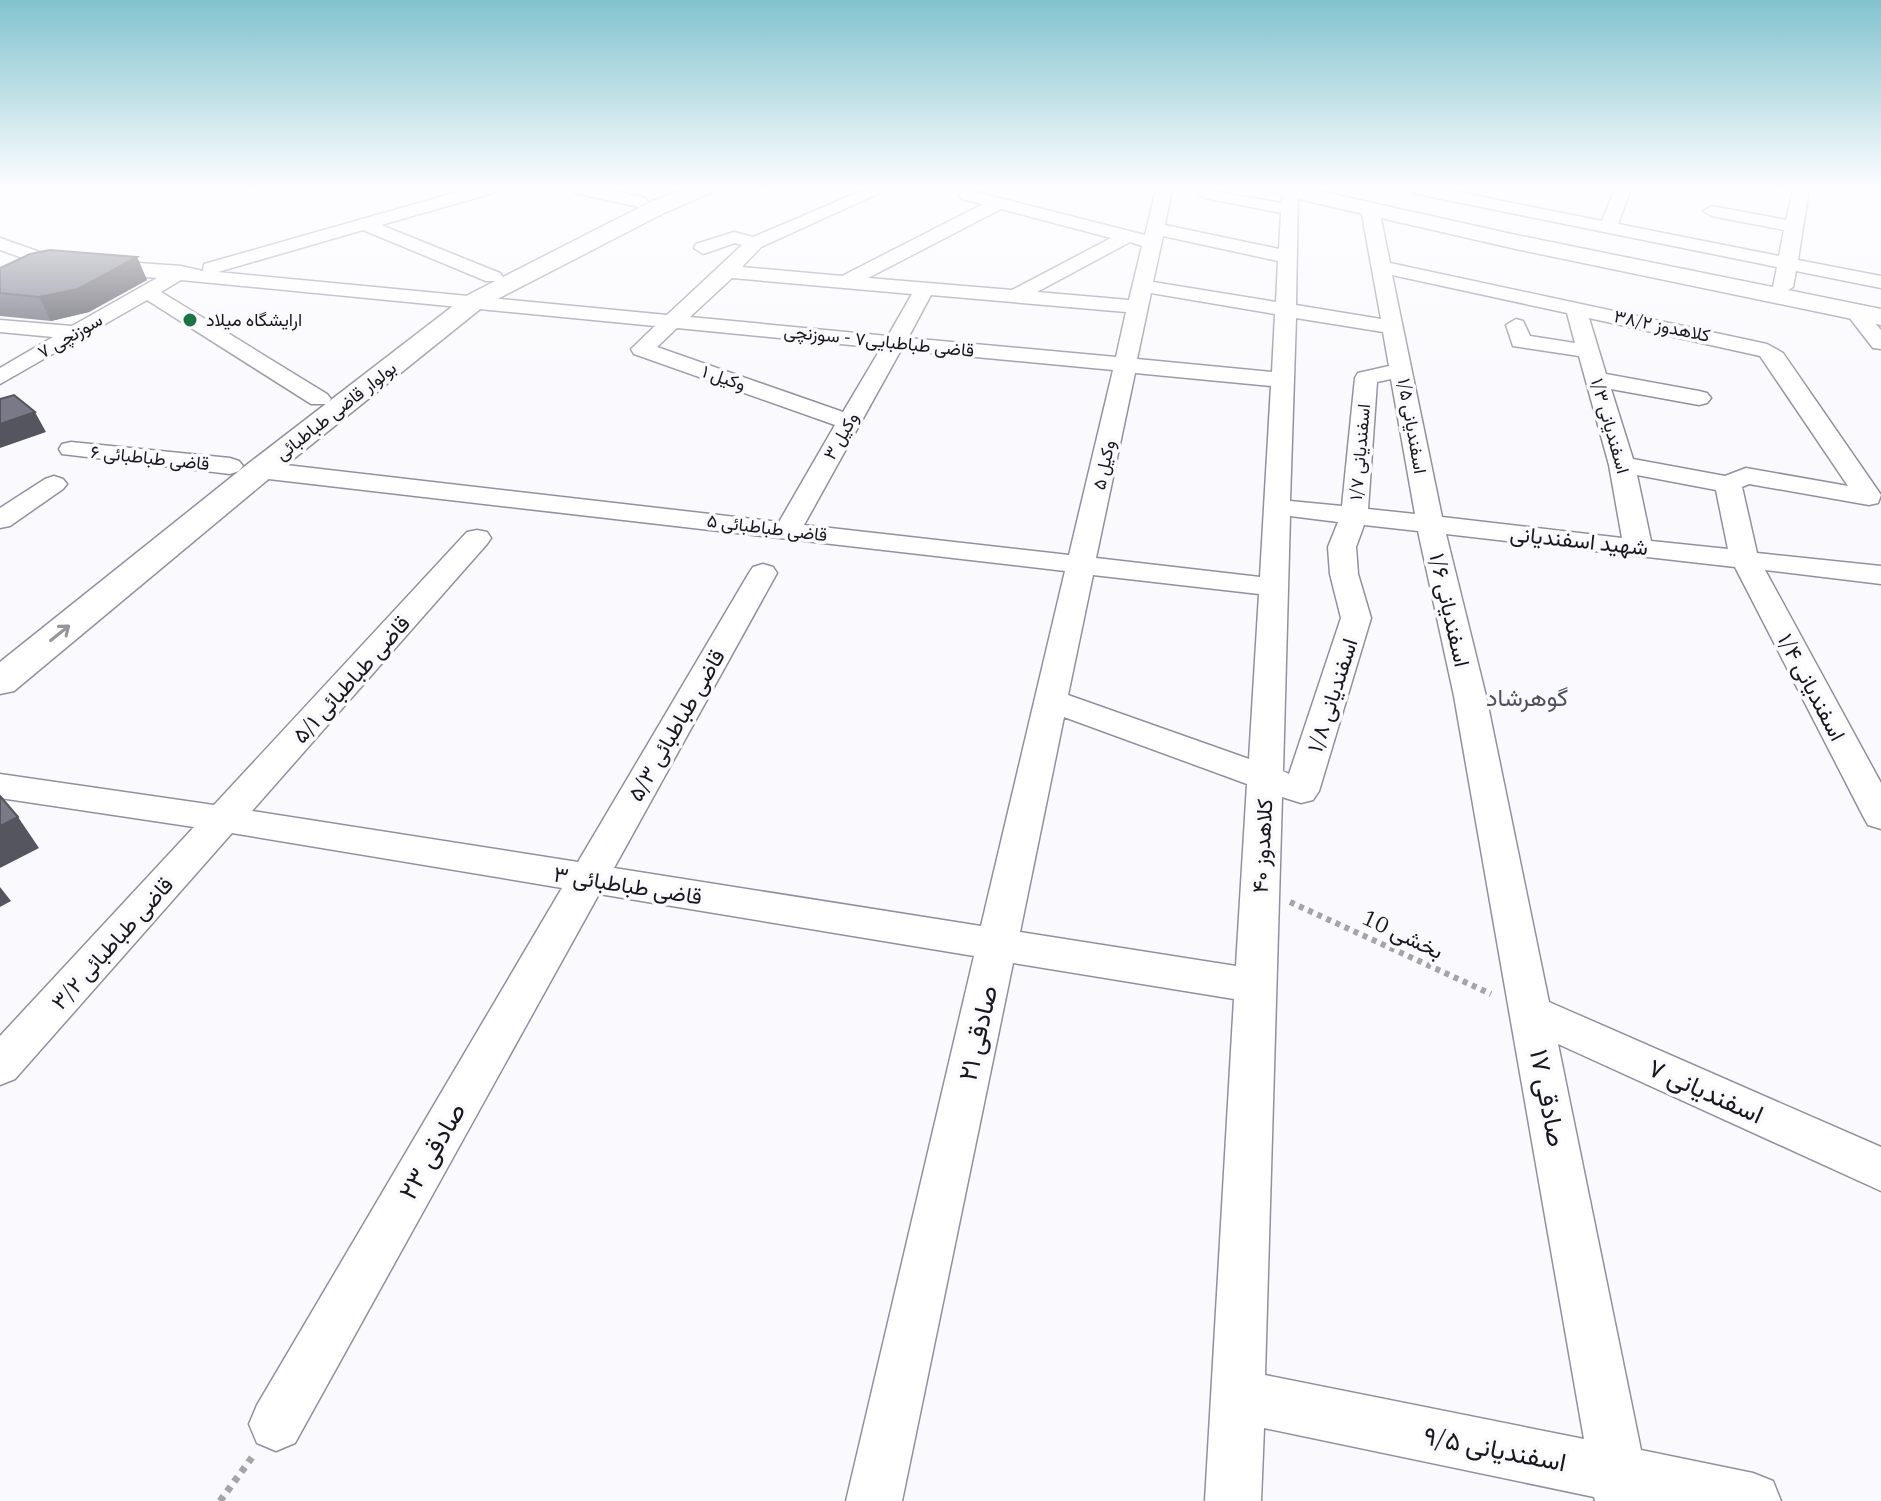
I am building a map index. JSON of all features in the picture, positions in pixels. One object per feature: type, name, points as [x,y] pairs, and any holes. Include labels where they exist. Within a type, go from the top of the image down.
[{"type":"main road","name":"بولوار قاضی طباطبائی","points":[[0,682],[465,299],[493,277],[528,259]]},
{"type":"main road","name":"بولوار قاضی طباطبائی","points":[[0,650],[319,399],[465,299],[549,259]]},
{"type":"main road","points":[[1605,259],[1667,275],[1874,313]]},
{"type":"main road","points":[[1712,259],[1785,276],[1874,313]]},
{"type":"street","name":"قاضی طباطبایی۷ - سوزنچی","points":[[43,259],[1282,380]]},
{"type":"street","points":[[186,273],[236,259]]},
{"type":"street","points":[[449,259],[493,277]]},
{"type":"street","points":[[675,320],[739,259]]},
{"type":"street","points":[[845,282],[890,259]]},
{"type":"street","points":[[1014,297],[1085,259]]},
{"type":"street","name":"وکيل ۵","points":[[1082,565],[1150,259]]},
{"type":"street","name":"کلاهدوز ۴۰","points":[[1233,1501],[1288,259]]},
{"type":"street","name":"اسفندیانی ۱/۵","points":[[1381,259],[1430,524]]},
{"type":"street","points":[[1739,259],[1785,276],[1881,282]]},
{"type":"street","points":[[1785,276],[1788,259]]},
{"type":"street","points":[[26,275],[51,262]]},
{"type":"street","name":"کلاهدوز ۳۸/۲","points":[[1382,267],[1575,307],[1665,337],[1767,351],[1775,358],[1869,497],[1746,476],[1728,484]]},
{"type":"street","points":[[727,272],[1138,307]]},
{"type":"street","name":"سوزنچی ۷","points":[[0,377],[147,292],[186,273]]},
{"type":"street","points":[[1144,286],[1394,328]]},
{"type":"street","name":"وکيل ۳","points":[[787,531],[925,289]]},
{"type":"street","points":[[147,292],[319,399]]},
{"type":"street","name":"اسفندیانی ۱/۳","points":[[1575,307],[1622,465],[1638,547]]},
{"type":"street","points":[[1874,313],[1881,343]]},
{"type":"street","name":"وکيل ۱","points":[[675,320],[642,349],[849,422]]},
{"type":"street","points":[[1516,325],[1521,341],[1588,351]]},
{"type":"street","points":[[0,326],[77,333]]},
{"type":"street","name":"۱/۷ اسفندیانی","points":[[1354,516],[1366,378],[1402,370]]},
{"type":"street","points":[[1596,379],[1699,398]]},
{"type":"street","name":"قاضی طباطبائی ۶","points":[[71,449],[230,466]]},
{"type":"street","points":[[1622,465],[1728,484]]},
{"type":"street","name":"قاضی طباطبائی ۵","points":[[260,470],[1273,587]]},
{"type":"street","points":[[0,520],[54,484]]},
{"type":"street","name":"اسفندیانی ۱/۴","points":[[1728,484],[1744,558],[1881,816]]},
{"type":"street","name":"شهید اسفندیانی","points":[[1277,507],[1881,575]]},
{"type":"street","name":"اسفندیانی ۱/۸","points":[[1265,780],[1301,791],[1356,618],[1344,574],[1342,547],[1354,516]]},
{"type":"street","name":"اسفندیانی ۱/۶","points":[[1430,524],[1470,696]]},
{"type":"street","name":"قاضی طباطبائی ۵/۱","points":[[224,819],[477,538]]},
{"type":"street","name":"صادقی ۲۱","points":[[874,1501],[1082,565]]},
{"type":"street","name":"قاضی طباطبائی ۵/۳","points":[[588,878],[763,573]]},
{"type":"street","name":"صادقی ۱۷","points":[[1470,696],[1621,1487]]},
{"type":"street","points":[[1052,701],[1265,780]]},
{"type":"street","name":"قاضی طباطبائی ۳","points":[[0,786],[224,819],[1255,986]]},
{"type":"street","name":"قاضی طباطبائی ۳/۲","points":[[0,1066],[224,819]]},
{"type":"street","name":"صادقی ۲۳","points":[[276,1424],[588,878]]},
{"type":"street","name":"اسفندیانی ۷","points":[[1532,1013],[1881,1169]]},
{"type":"street","name":"اسفندیانی ۹/۵","points":[[1237,1396],[1621,1487],[1753,1501]]},
{"type":"path","name":"بخشی 10","points":[[1260,888],[1532,1013]]},
{"type":"path","points":[[220,1501],[276,1424]]},
{"type":"building","points":[[19,259],[133,259],[78,289],[39,297],[0,293],[0,268]]},
{"type":"building","points":[[14,395],[35,412],[0,424],[0,399]]},
{"type":"building","points":[[0,796],[18,817],[0,826]]},
{"type":"place","name":"ارايشگاه ميلاد","points":[[190,320]]},
{"type":"district","name":"گوهرشاد","points":[[1527,698]]}]
